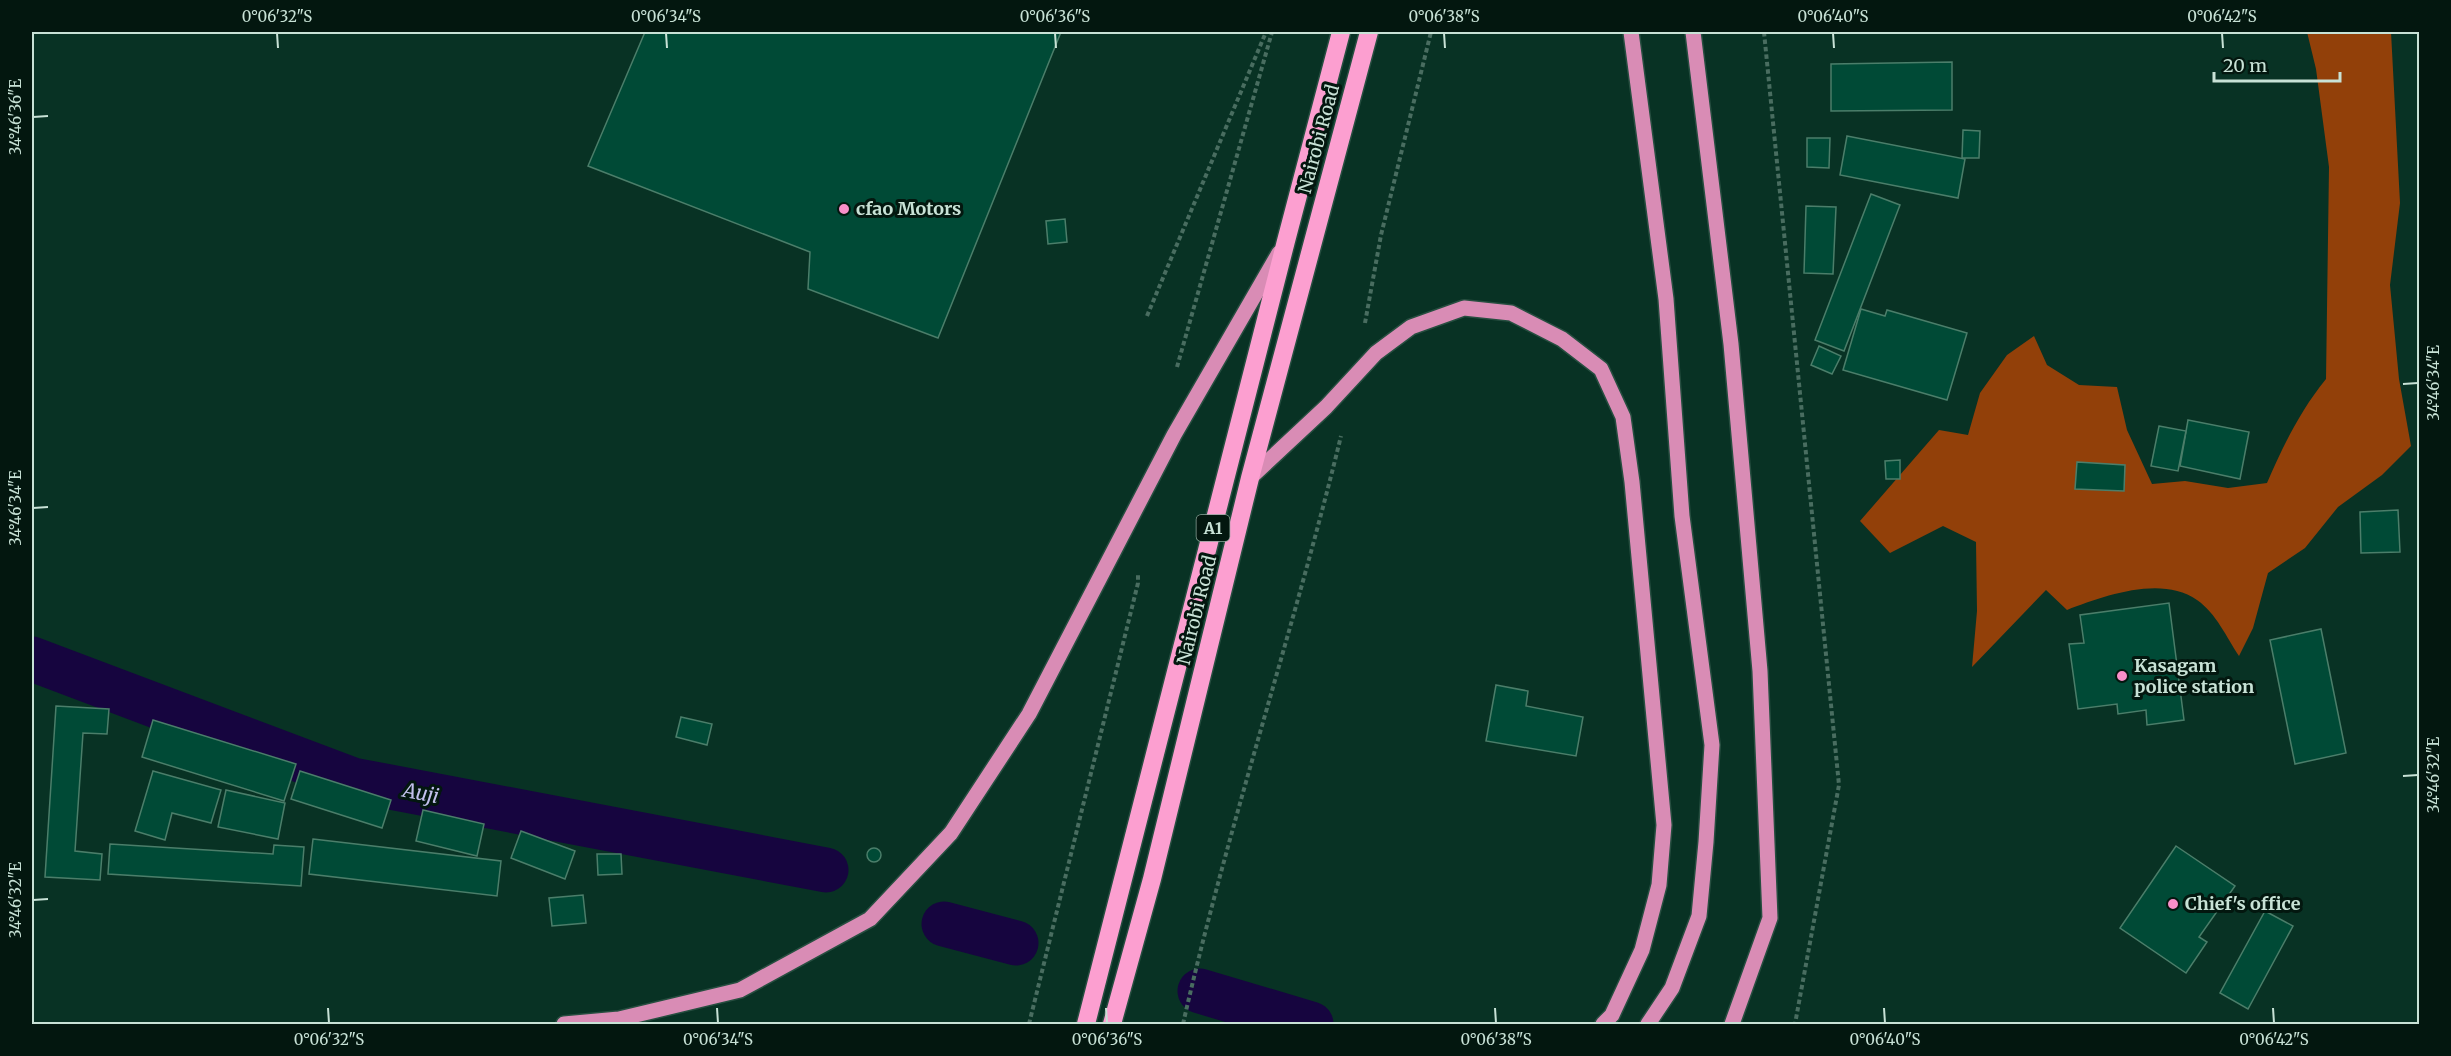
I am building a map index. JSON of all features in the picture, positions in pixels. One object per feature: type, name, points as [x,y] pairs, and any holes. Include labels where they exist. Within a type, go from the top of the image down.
[{"type":"highway","name":"Nairobi Road","points":[[1086,1024],[1341,32]]},
{"type":"highway","name":"Nairobi Road","points":[[1112,1024],[1152,879],[1250,478],[1370,32]]},
{"type":"main road","points":[[1631,32],[1666,299],[1682,516],[1712,744],[1699,916],[1672,988],[1648,1024]]},
{"type":"main road","points":[[1693,32],[1731,344],[1761,671],[1770,918],[1732,1024]]},
{"type":"main road","points":[[564,1024],[619,1019],[740,990],[870,919],[951,833],[1029,714],[1174,435],[1286,241]]},
{"type":"main road","points":[[1250,478],[1326,407],[1376,353],[1411,327],[1464,308],[1511,313],[1562,339],[1601,369],[1623,417],[1632,482],[1664,825],[1659,885],[1642,950],[1612,1016],[1603,1024]]},
{"type":"path","points":[[1147,316],[1266,32]]},
{"type":"path","points":[[1356,373],[1381,235],[1431,32]]},
{"type":"path","points":[[1764,32],[1839,785],[1795,1024]]},
{"type":"path","points":[[1183,1024],[1216,885],[1315,540],[1343,429]]},
{"type":"shaded area","points":[[2307,32],[2391,32],[2400,203],[2390,285],[2399,379],[2411,446],[2382,475],[2338,507],[2305,548],[2268,573],[2253,628],[2239,656],[2221,626],[2204,605],[2183,593],[2150,588],[2132,590],[2067,610],[2046,590],[1972,667],[1977,611],[1976,542],[1943,526],[1890,553],[1860,521],[1939,430],[1968,435],[1980,393],[2007,355],[2034,336],[2047,365],[2079,385],[2117,387],[2127,430],[2152,484],[2185,481],[2228,488],[2267,483],[2293,429],[2326,379],[2329,167],[2316,69]]},
{"type":"building","name":"cfao Motors","points":[[645,32],[1061,32],[938,338],[808,289],[810,252],[588,166]]},
{"type":"building","points":[[1952,62],[1952,110],[1831,111],[1831,64]]},
{"type":"building","points":[[1963,130],[1980,131],[1979,158],[1962,158]]},
{"type":"building","points":[[1847,136],[1965,159],[1958,198],[1840,175]]},
{"type":"building","points":[[1807,138],[1830,138],[1829,168],[1807,167]]},
{"type":"building","points":[[1871,194],[1900,205],[1844,351],[1815,340]]},
{"type":"building","points":[[1806,206],[1836,207],[1833,274],[1804,273]]},
{"type":"building","points":[[1065,219],[1067,242],[1048,244],[1046,221]]},
{"type":"building","points":[[1861,309],[1885,316],[1887,310],[1967,333],[1947,400],[1843,370]]},
{"type":"building","points":[[1819,346],[1841,356],[1832,374],[1811,365]]},
{"type":"building","points":[[2188,420],[2249,432],[2240,479],[2180,466]]},
{"type":"building","points":[[2159,426],[2186,431],[2178,471],[2151,466]]},
{"type":"building","points":[[1900,460],[1900,479],[1886,479],[1885,461]]},
{"type":"building","points":[[2077,462],[2125,465],[2124,491],[2075,489]]},
{"type":"building","points":[[2398,510],[2400,552],[2361,553],[2360,512]]},
{"type":"building","points":[[2169,603],[2184,720],[2147,725],[2146,710],[2118,714],[2117,704],[2078,709],[2069,644],[2084,643],[2080,615]]},
{"type":"building","points":[[2321,629],[2346,753],[2295,764],[2270,640]]},
{"type":"building","points":[[1496,685],[1528,691],[1526,706],[1583,717],[1576,756],[1486,741]]},
{"type":"building","points":[[56,706],[109,709],[107,734],[83,733],[75,851],[102,854],[100,880],[45,877]]},
{"type":"building","points":[[681,717],[712,724],[707,745],[676,737]]},
{"type":"building","points":[[153,720],[296,764],[284,801],[142,757]]},
{"type":"building","points":[[153,771],[221,790],[211,823],[172,813],[165,840],[135,831]]},
{"type":"building","points":[[300,771],[391,800],[382,828],[291,799]]},
{"type":"building","points":[[226,790],[285,803],[278,839],[218,827]]},
{"type":"building","points":[[423,810],[484,824],[477,856],[416,841]]},
{"type":"building","points":[[521,831],[575,851],[565,879],[511,858]]},
{"type":"building","points":[[313,839],[501,861],[497,896],[309,874]]},
{"type":"building","points":[[110,844],[273,854],[274,845],[304,847],[301,886],[108,874]]},
{"type":"building","points":[[2176,846],[2235,886],[2199,937],[2207,942],[2186,973],[2120,928]]},
{"type":"building","points":[[871,848],[877,848],[881,855],[877,862],[871,862],[867,858],[867,852]]},
{"type":"building","points":[[597,854],[621,854],[622,874],[598,875]]},
{"type":"building","points":[[583,895],[586,923],[552,926],[549,898]]},
{"type":"building","points":[[2265,911],[2293,926],[2248,1009],[2220,993]]},
{"type":"waterway","name":"Auji","points":[[32,659],[353,780],[826,870]]},
{"type":"waterway","points":[[944,924],[1016,943]]},
{"type":"waterway","points":[[1200,991],[1311,1024]]},
{"type":"place","name":"cfao Motors","points":[[844,209]]},
{"type":"place","name":"Kasagam police station","points":[[2122,676]]},
{"type":"place","name":"Chief's office","points":[[2173,904]]}]
